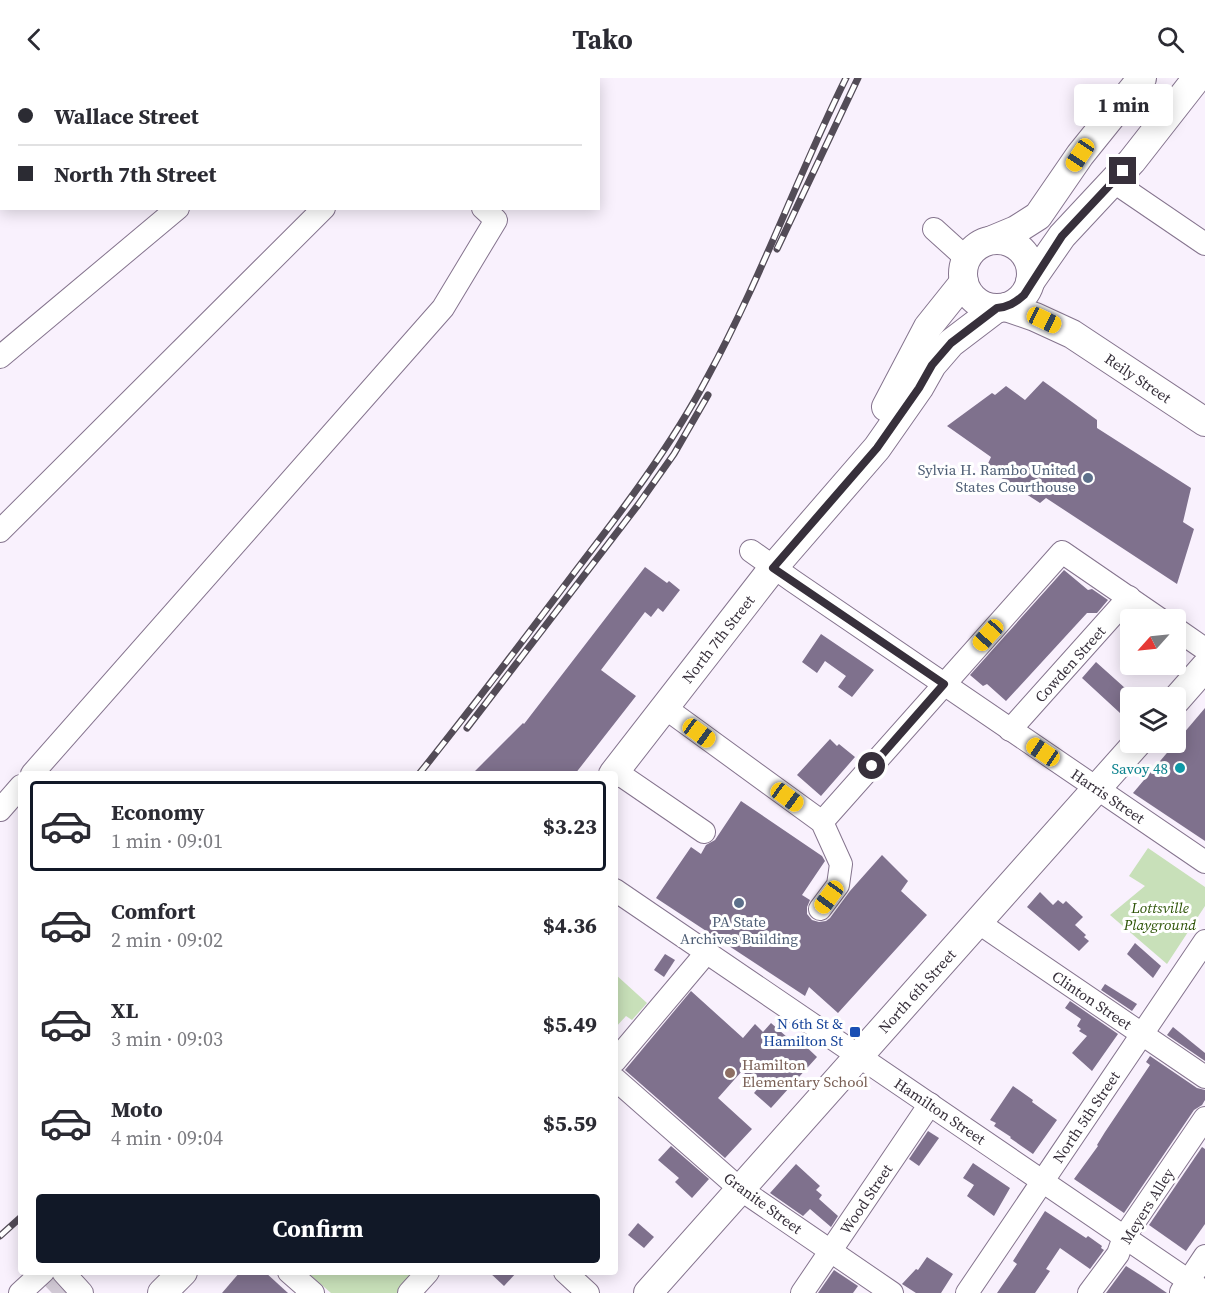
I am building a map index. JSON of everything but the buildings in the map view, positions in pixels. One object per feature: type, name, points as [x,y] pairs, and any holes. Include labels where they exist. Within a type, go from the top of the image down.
[{"type":"main road","name":"North 7th Street","points":[[825,506],[894,394],[928,327],[965,270],[973,249],[982,243],[1016,230],[1038,216],[1080,155],[1142,78]]},
{"type":"main road","name":"North 7th Street","points":[[616,771],[773,568],[877,448],[951,343],[1001,308],[1016,303],[1062,236],[1114,182],[1197,78]]},
{"type":"main road","points":[[1080,155],[1114,182]]},
{"type":"main road","points":[[992,240],[1004,240],[1014,244],[1022,251],[1031,271],[1030,284]]},
{"type":"main road","points":[[965,270],[968,292],[976,301],[986,306],[1001,308]]},
{"type":"main road","name":"Reily Street","points":[[1030,284],[1072,334]]},
{"type":"main road","name":"Reily Street","points":[[1001,308],[1035,316],[1072,334],[1205,422]]},
{"type":"main road","points":[[1186,689],[1205,667]]},
{"type":"main road","name":"North 6th Street","points":[[648,1293],[1129,753]]},
{"type":"main road","points":[[162,1293],[180,1275]]},
{"type":"street","points":[[1114,182],[1205,244]]},
{"type":"street","points":[[0,357],[176,210]]},
{"type":"street","points":[[0,531],[322,210]]},
{"type":"street","points":[[35,771],[443,308],[496,220],[485,210]]},
{"type":"street","points":[[934,229],[965,270]]},
{"type":"street","name":"Harris Street","points":[[750,550],[773,568],[1205,862]]},
{"type":"street","points":[[822,822],[1062,552],[1146,609]]},
{"type":"street","name":"Cowden Street","points":[[1010,730],[1129,597]]},
{"type":"street","points":[[1186,636],[1205,649]]},
{"type":"street","points":[[664,708],[822,822],[842,864],[838,885],[820,909]]},
{"type":"street","points":[[618,776],[704,832]]},
{"type":"street","points":[[0,810],[18,789]]},
{"type":"street","name":"Hamilton Street","points":[[618,892],[1043,1181],[1124,1237],[1191,1288]]},
{"type":"street","name":"Clinton Street","points":[[979,923],[1205,1077]]},
{"type":"street","points":[[618,1057],[707,952]]},
{"type":"street","name":"North 5th Street","points":[[967,1293],[1142,1034],[1201,956]]},
{"type":"street","name":"Granite Street","points":[[618,1082],[740,1189],[892,1293]]},
{"type":"street","name":"Wood Street","points":[[802,1293],[930,1104]]},
{"type":"street","name":"Meyers Alley","points":[[1089,1293],[1118,1254],[1124,1237],[1205,1118]]},
{"type":"street","points":[[1191,1288],[1205,1256]]},
{"type":"street","points":[[292,1275],[313,1293]]},
{"type":"street","points":[[409,1293],[425,1275]]},
{"type":"street","points":[[568,1275],[588,1293]]},
{"type":"street","points":[[41,1280],[82,1293]]},
{"type":"green space","name":"Lottsville Playground","points":[[1148,848],[1205,887],[1205,906],[1167,964],[1110,915],[1145,886],[1129,876]]},
{"type":"green space","points":[[618,977],[647,1003],[632,1020],[626,1016],[618,1025]]},
{"type":"green space","points":[[310,1275],[414,1275],[398,1293],[331,1293]]},
{"type":"tunnel","points":[[51,1276],[67,1293]]},
{"type":"railway","points":[[421,771],[612,523],[678,428],[707,378],[744,304],[846,78]]},
{"type":"railway","points":[[777,249],[858,78]]},
{"type":"railway","points":[[467,728],[638,505],[674,454],[708,395]]},
{"type":"railway","points":[[0,1236],[18,1220]]},
{"type":"place","name":"Sylvia H. Rambo United States Courthouse","points":[[1088,478]]},
{"type":"place","name":"Savoy 48","points":[[1180,768]]},
{"type":"place","name":"PA State Archives Building","points":[[739,903]]},
{"type":"place","name":"N 6th St & Hamilton St","points":[[855,1032]]},
{"type":"place","name":"Hamilton Elementary School","points":[[730,1073]]},
{"type":"route","points":[[872,766],[944,684],[773,568],[877,448],[919,388],[932,365],[951,343],[997,308],[1016,303],[1024,295],[1030,282],[1062,236],[1123,171]]}]
